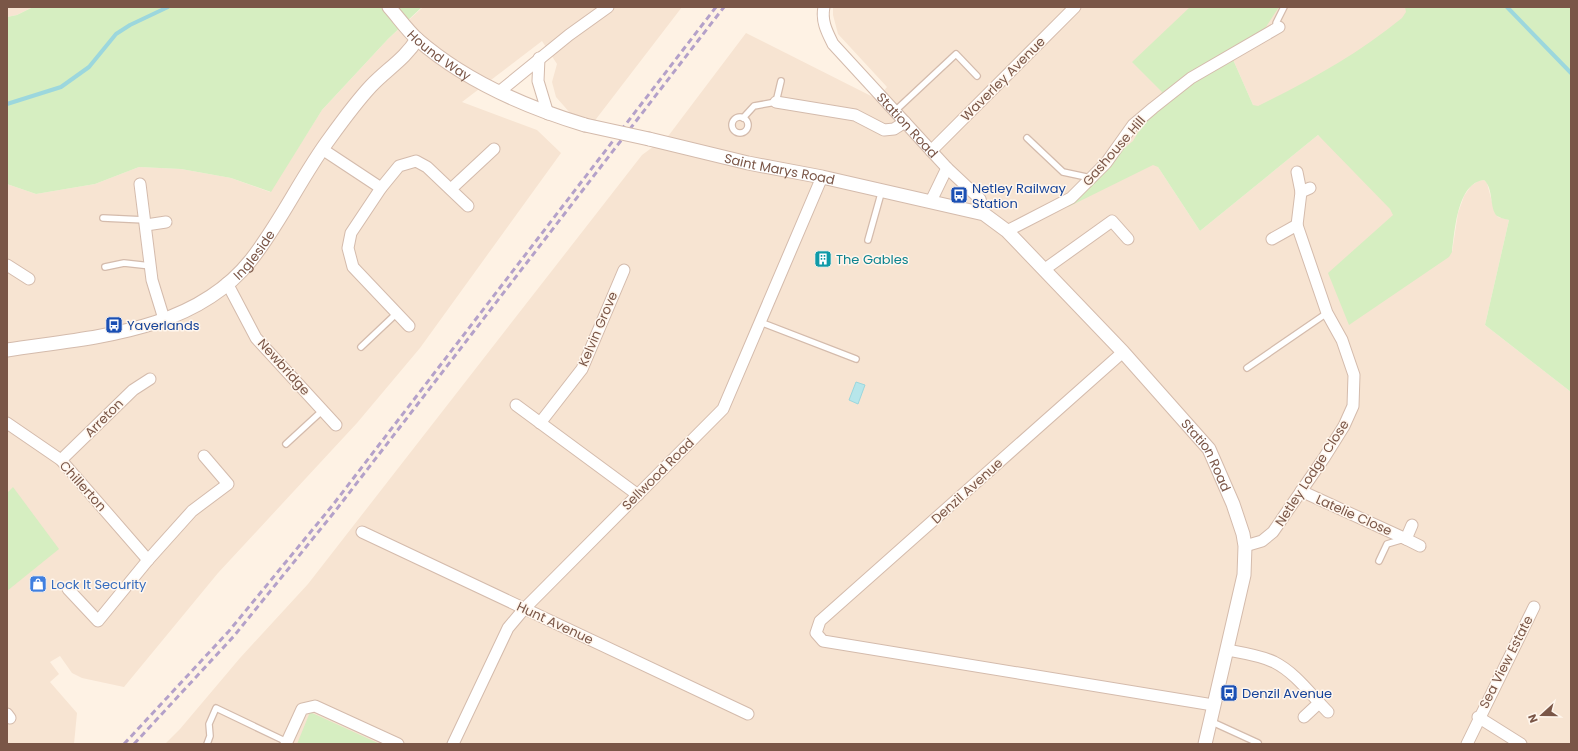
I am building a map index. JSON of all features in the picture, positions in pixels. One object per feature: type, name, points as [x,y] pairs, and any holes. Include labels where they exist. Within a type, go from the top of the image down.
[{"type":"street","name":"Hound Way","points":[[389,7],[417,39],[470,78],[499,92]]},
{"type":"street","points":[[499,92],[539,58],[608,7]]},
{"type":"street","name":"Station Road","points":[[824,7],[822,13],[825,28],[833,44],[947,168],[980,199],[984,214]]},
{"type":"street","name":"Waverley Avenue","points":[[931,151],[1073,8]]},
{"type":"street","name":"Gashouse Hill","points":[[1007,231],[1071,198],[1106,164],[1133,125],[1191,78],[1279,27]]},
{"type":"street","name":"Ingleside","points":[[7,350],[126,330],[164,319],[207,299],[227,283],[250,261],[273,230],[322,149],[363,96],[394,64],[410,51],[417,39]]},
{"type":"street","points":[[539,58],[538,81],[548,114]]},
{"type":"street","name":"Saint Marys Road","points":[[499,92],[548,114],[585,125],[748,163],[822,177],[984,214],[1007,231]]},
{"type":"street","points":[[776,102],[855,115],[884,130],[894,129],[904,122]]},
{"type":"street","points":[[322,149],[381,188]]},
{"type":"street","points":[[451,189],[494,149]]},
{"type":"street","points":[[409,326],[353,267],[348,248],[351,233],[381,188],[399,166],[416,161],[427,167],[468,206]]},
{"type":"street","name":"Station Road","points":[[931,201],[947,168]]},
{"type":"street","name":"Netley Lodge Close","points":[[1245,546],[1262,541],[1273,532],[1344,426],[1353,406],[1354,375],[1342,340],[1326,313],[1297,226],[1306,190],[1297,172]]},
{"type":"street","name":"Sellwood Road","points":[[452,744],[508,628],[524,609],[723,409],[822,177]]},
{"type":"street","points":[[140,184],[146,222],[152,280],[164,319]]},
{"type":"street","points":[[1045,269],[1112,221],[1128,238]]},
{"type":"street","points":[[146,222],[166,222]]},
{"type":"street","points":[[1272,239],[1297,226]]},
{"type":"street","name":"Station Road","points":[[1007,231],[1123,352],[1209,449],[1233,504],[1245,546],[1244,575],[1205,744]]},
{"type":"street","points":[[7,265],[30,278]]},
{"type":"street","name":"Kelvin Grove","points":[[540,424],[582,369],[624,270]]},
{"type":"street","name":"Newbridge","points":[[227,283],[256,338],[336,425]]},
{"type":"street","name":"Denzil Avenue","points":[[1123,352],[820,621],[811,635],[823,641],[1213,705]]},
{"type":"street","name":"Arreton","points":[[61,460],[133,390],[150,379]]},
{"type":"street","points":[[516,405],[540,424],[638,494]]},
{"type":"street","name":"Chillerton","points":[[7,423],[61,460],[148,560]]},
{"type":"street","points":[[68,589],[98,621],[148,560],[192,512],[228,484],[204,456]]},
{"type":"street","name":"Latelie Close","points":[[1301,491],[1420,546]]},
{"type":"street","name":"Latelie Close","points":[[1406,539],[1412,525]]},
{"type":"street","name":"Hunt Avenue","points":[[362,532],[748,714]]},
{"type":"street","name":"Sea View Estate","points":[[1466,744],[1534,607]]},
{"type":"street","points":[[1227,650],[1256,656],[1275,662],[1291,673],[1328,712]]},
{"type":"street","points":[[1304,717],[1319,703]]},
{"type":"street","points":[[286,743],[302,709],[315,706],[398,744]]},
{"type":"street","name":"Sea View Estate","points":[[1478,718],[1521,744]]},
{"type":"lane","points":[[1279,27],[1276,23],[1284,7]]},
{"type":"lane","points":[[895,111],[956,54],[977,76]]},
{"type":"lane","points":[[743,118],[754,106],[776,102],[781,81]]},
{"type":"lane","points":[[1027,138],[1063,172],[1091,178]]},
{"type":"lane","points":[[868,240],[882,190]]},
{"type":"lane","points":[[103,218],[146,222]]},
{"type":"lane","points":[[105,267],[124,263],[150,266]]},
{"type":"lane","points":[[361,347],[397,313]]},
{"type":"lane","points":[[1247,368],[1326,313]]},
{"type":"lane","points":[[760,322],[856,359]]},
{"type":"lane","points":[[286,444],[323,410]]},
{"type":"lane","points":[[1379,562],[1387,544],[1406,539]]},
{"type":"lane","points":[[207,744],[210,736],[209,724],[216,708],[286,743]]},
{"type":"lane","points":[[1210,721],[1258,742]]},
{"type":"shaded area","points":[[7,7],[33,7],[17,15],[7,17]]},
{"type":"shaded area","points":[[423,7],[682,7],[593,123],[571,114],[556,97],[552,82],[557,64],[542,41],[462,102],[537,130],[561,153],[420,348],[357,423],[218,573],[124,687],[82,678],[72,673],[60,656],[50,662],[59,674],[50,682],[77,713],[74,744],[7,744],[7,184],[36,194],[95,184],[139,167],[181,169],[231,178],[270,192],[322,110],[388,39]]},
{"type":"shaded area","points":[[833,7],[1448,7],[1260,121],[1231,55],[1158,167],[1200,231],[1318,135],[1452,252],[1458,213],[1464,196],[1471,186],[1478,181],[1484,180],[1487,183],[1495,213],[1498,217],[1509,220],[1485,325],[1571,392],[1571,744],[165,744],[180,729],[240,658],[308,584],[642,155],[669,135],[746,33],[877,99],[887,87],[838,34],[833,15]]},
{"type":"green space","points":[[33,7],[422,7],[388,39],[322,110],[271,192],[231,178],[181,169],[139,167],[95,184],[36,194],[7,184],[7,17],[17,15]]},
{"type":"green space","points":[[1190,7],[1279,7],[1264,30],[1231,55],[1253,105],[1258,106],[1296,87],[1351,55],[1402,18],[1406,12],[1405,7],[1571,7],[1571,392],[1485,325],[1509,220],[1498,217],[1495,213],[1489,188],[1484,180],[1475,183],[1468,190],[1463,199],[1456,221],[1452,252],[1449,257],[1349,325],[1328,273],[1393,215],[1390,209],[1318,135],[1200,231],[1158,167],[1153,165],[1068,207],[1071,198],[1106,163],[1133,141],[1162,92],[1132,62]]},
{"type":"green space","points":[[13,487],[59,549],[7,591],[7,493]]},
{"type":"green space","points":[[310,712],[380,744],[297,744]]},
{"type":"water","points":[[856,382],[865,385],[858,404],[849,400]]},
{"type":"waterway","points":[[7,104],[61,87],[89,67],[116,34],[130,25],[168,7]]},
{"type":"waterway","points":[[1507,7],[1571,73]]},
{"type":"railway","points":[[124,744],[229,631],[332,506],[716,7]]},
{"type":"railway","points":[[134,744],[234,636],[336,510],[724,7]]},
{"type":"place","name":"Netley Railway Station","points":[[959,195]]},
{"type":"place","name":"The Gables","points":[[823,259]]},
{"type":"place","name":"Yaverlands","points":[[114,325]]},
{"type":"place","name":"Lock It Security","points":[[38,584]]},
{"type":"place","name":"Denzil Avenue","points":[[1229,693]]}]
